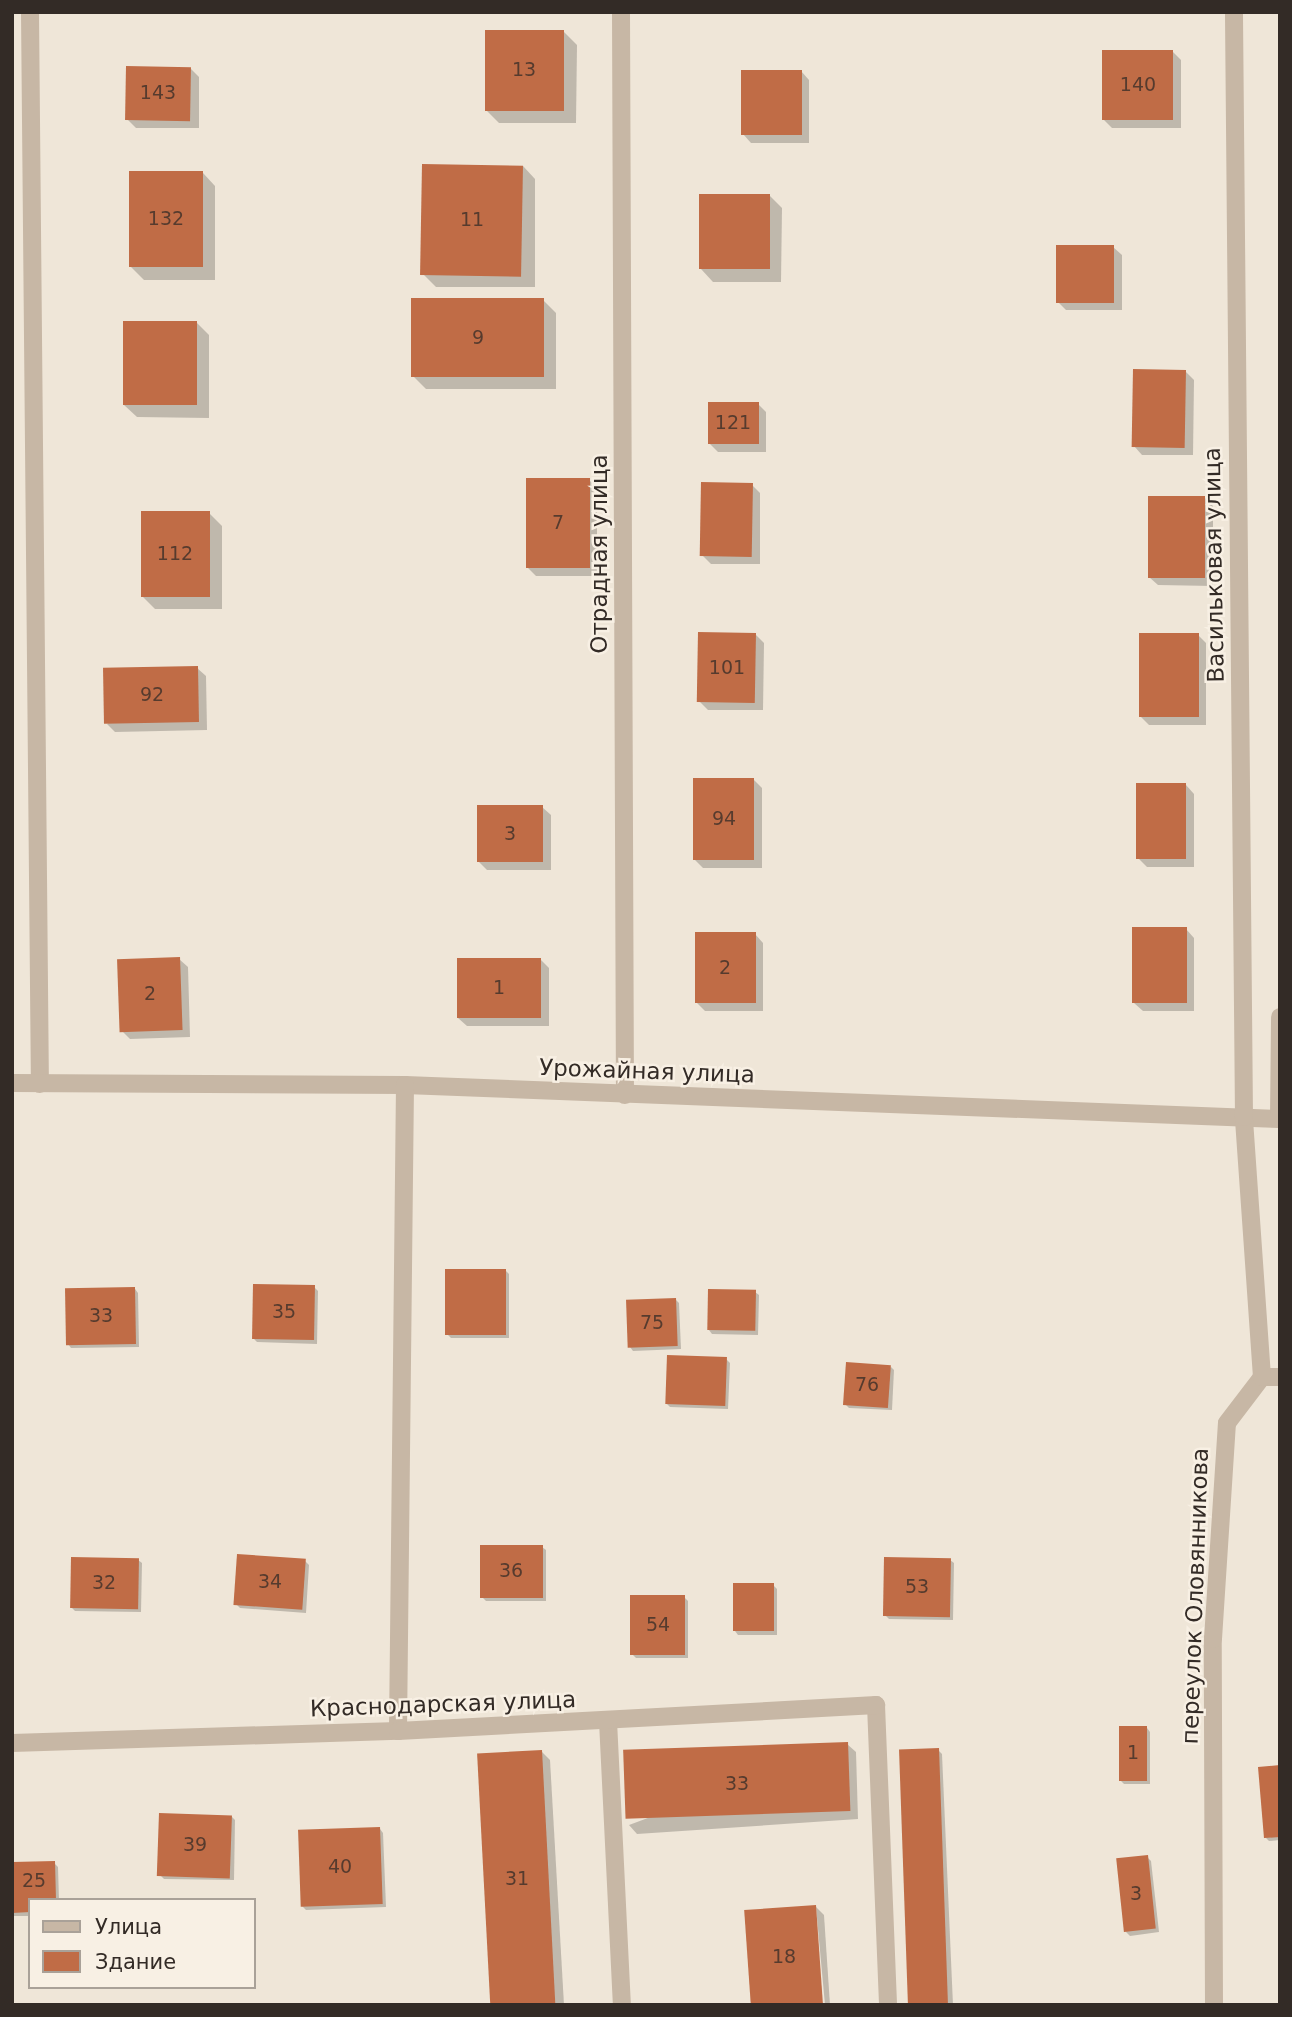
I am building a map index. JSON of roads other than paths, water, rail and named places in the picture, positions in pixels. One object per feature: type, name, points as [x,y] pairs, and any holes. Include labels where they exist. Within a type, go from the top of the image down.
[{"type":"street","points":[[30,12],[40,1084]]},
{"type":"street","name":"Отрадная улица","points":[[621,12],[625,1095]]},
{"type":"street","name":"Васильковая улица","points":[[1234,12],[1244,1117]]},
{"type":"street","points":[[1279,1119],[1280,1017]]},
{"type":"street","name":"Урожайная улица","points":[[12,1083],[405,1085],[1279,1119]]},
{"type":"street","points":[[398,1731],[405,1085]]},
{"type":"street","name":"переулок Оловянникова","points":[[1214,2005],[1213,1639],[1227,1423],[1271,1377],[1244,1117]]},
{"type":"street","name":"Краснодарская улица","points":[[12,1743],[398,1731],[876,1704],[888,2005]]},
{"type":"street","points":[[608,1721],[622,2005]]}]
